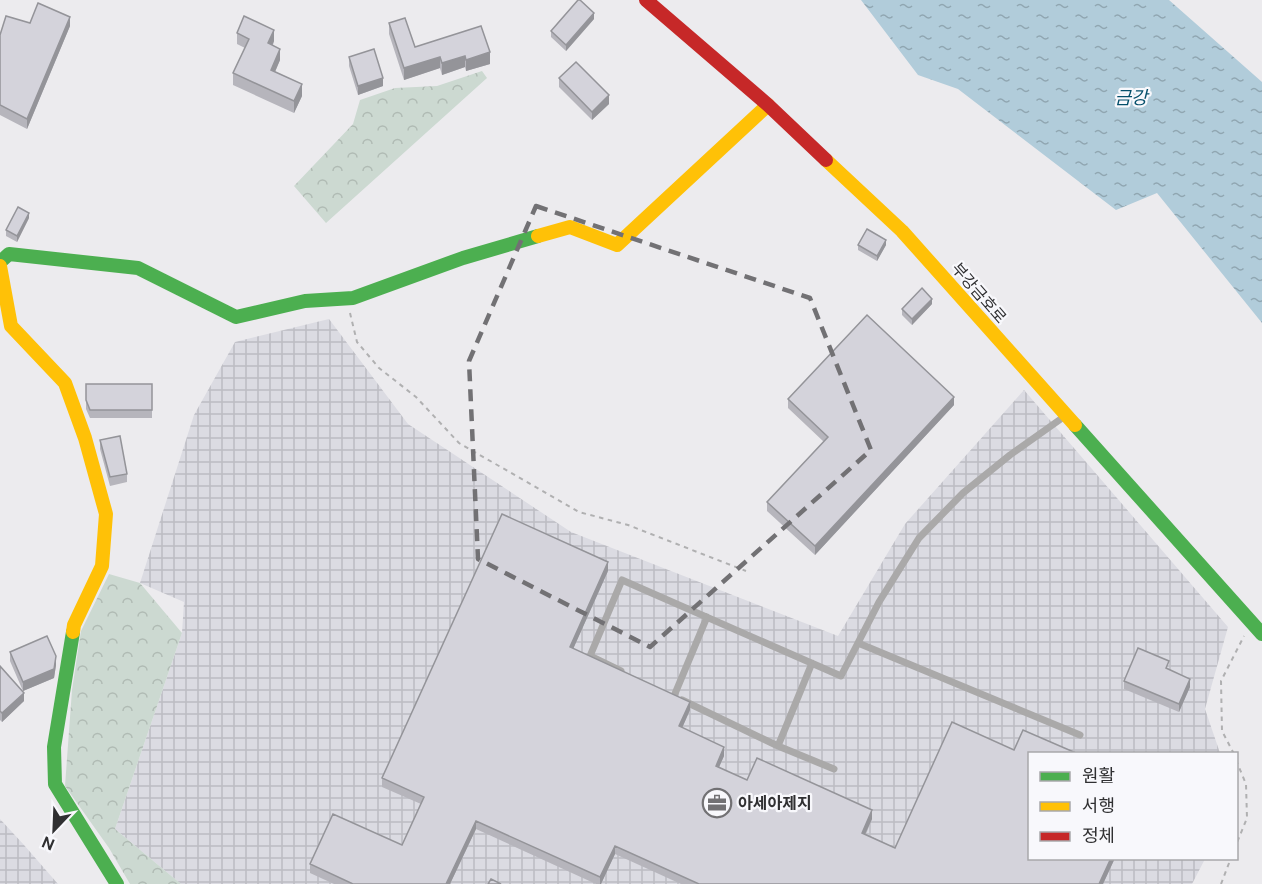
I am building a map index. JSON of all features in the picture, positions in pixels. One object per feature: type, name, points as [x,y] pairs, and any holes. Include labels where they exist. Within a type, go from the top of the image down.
[{"type":"street","name":"부강금호로","points":[[646,0],[768,105],[902,231],[1262,634]]},
{"type":"street","points":[[117,884],[55,784],[54,747],[74,625],[102,566],[106,514],[85,438],[65,383],[11,326],[0,264],[9,254],[138,268],[236,317],[305,301],[353,298],[463,258],[570,227],[617,245],[768,105]]},
{"type":"lane","points":[[632,676],[590,656],[622,580],[841,676],[879,602],[919,538],[963,493],[1010,455],[1065,416]]},
{"type":"lane","points":[[674,696],[707,617]]},
{"type":"lane","points":[[858,643],[1080,735]]},
{"type":"lane","points":[[778,746],[812,663]]},
{"type":"lane","points":[[663,691],[778,746],[834,769]]},
{"type":"path","points":[[346,299],[357,342],[379,368],[416,397],[459,443],[579,512],[628,525],[746,571]]},
{"type":"path","points":[[1233,752],[1222,730],[1221,681],[1252,621]]},
{"type":"path","points":[[1238,765],[1246,784],[1247,818],[1238,840]]},
{"type":"path","points":[[1221,884],[1230,860]]},
{"type":"highlighted area","points":[[536,206],[810,298],[871,450],[650,647],[478,559],[469,361]]},
{"type":"shaded area","name":"아세아제지","points":[[329,319],[408,424],[571,532],[838,636],[905,524],[1024,390],[1228,627],[1205,709],[1220,752],[1028,752],[1028,860],[1204,860],[1192,884],[181,884],[115,829],[182,633],[184,602],[140,583],[194,415],[235,342]]},
{"type":"shaded area","points":[[0,819],[24,845],[58,884],[0,884]]},
{"type":"green space","points":[[482,71],[487,78],[326,223],[294,186],[353,124],[360,100],[395,88],[437,86]]},
{"type":"green space","points":[[109,574],[140,583],[182,633],[115,829],[181,884],[130,884],[109,848],[65,786],[72,690],[81,631]]},
{"type":"water","name":"금강","points":[[861,0],[1169,0],[1262,82],[1262,323],[1157,193],[1116,210],[958,89],[918,75]]},
{"type":"building","points":[[578,0],[594,13],[566,45],[551,31]]},
{"type":"building","points":[[38,3],[70,17],[27,119],[0,105],[0,35],[6,16],[30,23]]},
{"type":"building","points":[[244,16],[274,30],[268,43],[280,49],[271,70],[302,84],[294,101],[233,73],[249,39],[237,33]]},
{"type":"building","points":[[405,18],[415,47],[481,26],[490,52],[466,60],[465,56],[442,63],[440,57],[404,68],[389,23]]},
{"type":"building","points":[[374,49],[383,78],[358,86],[349,57]]},
{"type":"building","points":[[576,62],[609,95],[592,112],[559,78]]},
{"type":"building","points":[[18,207],[29,213],[17,236],[6,230]]},
{"type":"building","points":[[867,229],[886,240],[877,256],[858,245]]},
{"type":"building","points":[[922,288],[932,299],[912,319],[902,309]]},
{"type":"building","points":[[867,315],[954,397],[815,546],[767,502],[828,437],[788,399]]},
{"type":"building","points":[[86,384],[152,384],[152,410],[90,410],[86,400]]},
{"type":"building","points":[[120,436],[127,474],[110,477],[100,440]]},
{"type":"building","points":[[502,514],[608,562],[570,647],[690,702],[679,726],[724,747],[716,766],[747,780],[757,758],[872,810],[862,833],[895,848],[952,722],[1014,750],[1023,730],[1074,752],[1028,752],[1028,860],[1110,860],[1099,884],[699,884],[615,846],[600,877],[476,821],[446,884],[353,884],[310,864],[333,814],[402,845],[424,797],[382,778]]},
{"type":"building","points":[[47,636],[56,656],[54,669],[23,682],[10,652]]},
{"type":"building","points":[[1138,648],[1169,661],[1166,668],[1190,679],[1179,704],[1124,681]]},
{"type":"building","points":[[0,666],[24,693],[2,713],[0,711]]},
{"type":"building","points":[[491,879],[501,884],[488,884]]},
{"type":"traffic: fast","points":[[0,262],[9,254],[138,268],[236,317],[305,301],[353,298],[463,258],[538,236]]},
{"type":"traffic: fast","points":[[1075,425],[1262,634]]},
{"type":"traffic: fast","points":[[73,632],[54,747],[55,784],[117,884]]},
{"type":"traffic: slow","points":[[538,236],[570,227],[617,245],[768,105]]},
{"type":"traffic: slow","points":[[826,160],[902,231],[1075,425]]},
{"type":"traffic: slow","points":[[0,266],[11,326],[65,383],[85,438],[106,514],[102,566],[74,625],[73,632]]},
{"type":"traffic: jam","points":[[646,0],[768,105],[826,160]]},
{"type":"place","name":"아세아제지","points":[[717,803]]}]
